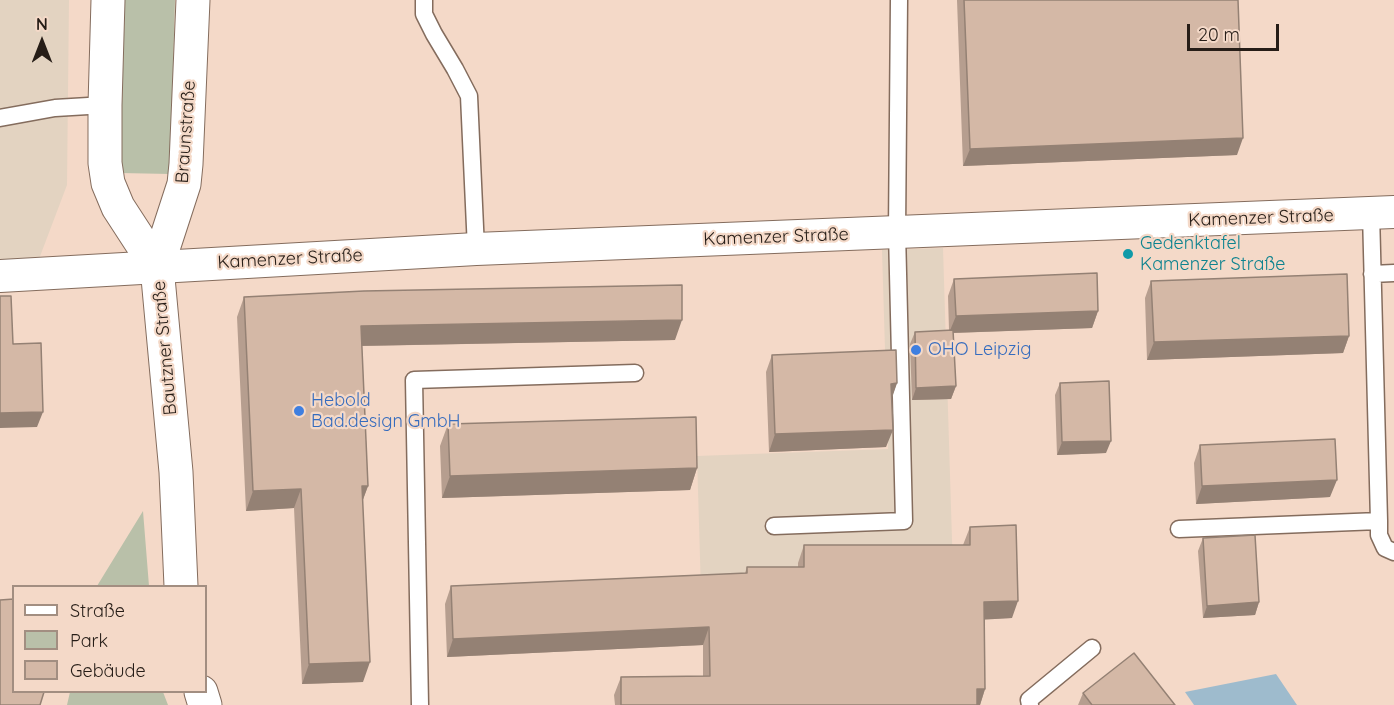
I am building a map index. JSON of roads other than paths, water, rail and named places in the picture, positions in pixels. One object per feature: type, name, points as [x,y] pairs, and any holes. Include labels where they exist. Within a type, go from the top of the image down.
[{"type":"main road","points":[[108,0],[105,105],[105,164],[108,183],[118,207],[158,267]]},
{"type":"main road","name":"Braunstraße","points":[[158,267],[184,184],[193,0]]},
{"type":"main road","name":"Bautzner Straße","points":[[158,267],[176,472],[181,585]]},
{"type":"street","name":"Kamenzer Straße","points":[[158,267],[476,249],[1382,213]]},
{"type":"street","name":"Bautzner Straße","points":[[0,276],[158,267]]},
{"type":"lane","points":[[424,0],[424,14],[469,96],[476,249]]},
{"type":"lane","points":[[774,526],[904,521],[897,232],[899,0]]},
{"type":"lane","points":[[0,118],[55,108],[105,105]]},
{"type":"lane","points":[[1382,213],[1372,274],[1379,536],[1385,548],[1394,552]]},
{"type":"lane","points":[[1372,274],[1394,273]]},
{"type":"lane","points":[[420,705],[414,380],[635,373]]},
{"type":"lane","points":[[1179,529],[1379,521]]},
{"type":"lane","points":[[1030,705],[1029,700],[1092,648]]},
{"type":"water","points":[[1276,674],[1297,705],[1194,705],[1185,692]]},
{"type":"place","name":"Gedenktafel Kamenzer Straße","points":[[1128,254]]},
{"type":"place","name":"OHO Leipzig","points":[[916,350]]},
{"type":"place","name":"Hebold Bad.design GmbH","points":[[299,411]]}]
